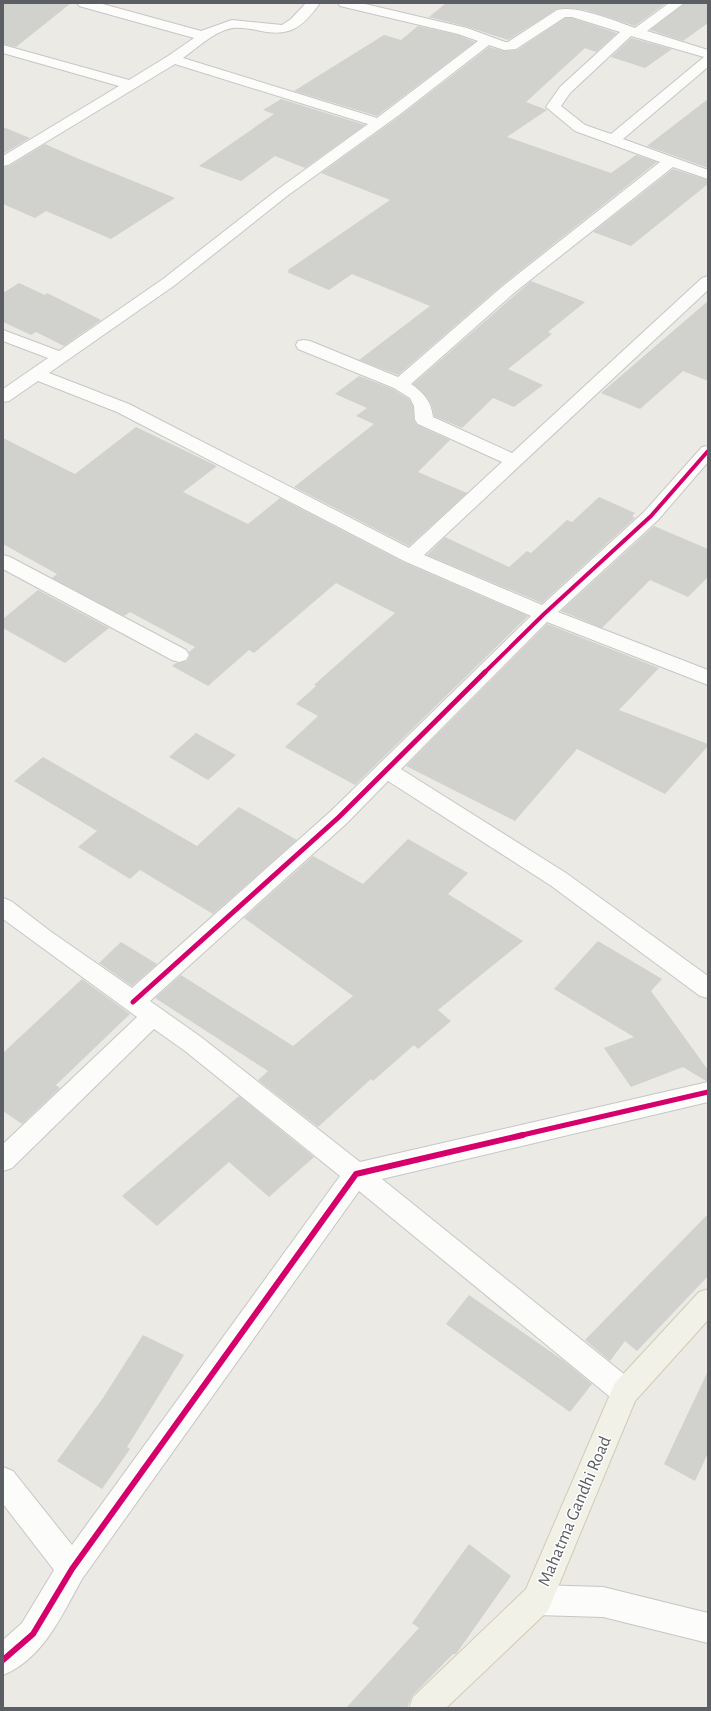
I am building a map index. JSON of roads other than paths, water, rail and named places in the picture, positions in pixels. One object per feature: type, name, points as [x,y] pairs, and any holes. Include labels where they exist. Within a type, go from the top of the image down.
[{"type":"main road","name":"Mahatma Gandhi Road","points":[[424,1708],[537,1600],[625,1392],[708,1301]]},
{"type":"street","points":[[84,3],[106,5],[205,36]]},
{"type":"street","points":[[3,162],[131,85],[173,59],[205,36],[223,26],[245,24],[278,29],[288,28],[312,3]]},
{"type":"street","points":[[344,3],[462,31],[504,46],[511,46],[562,13],[566,12],[708,54]]},
{"type":"street","points":[[676,3],[632,32],[565,90],[553,108],[580,128],[708,175]]},
{"type":"street","points":[[3,397],[169,282],[282,193],[379,123],[488,40]]},
{"type":"street","points":[[3,49],[131,85]]},
{"type":"street","points":[[173,59],[379,123]]},
{"type":"street","points":[[613,140],[708,60]]},
{"type":"street","points":[[400,384],[509,289],[671,161]]},
{"type":"street","points":[[411,557],[708,280]]},
{"type":"street","points":[[3,335],[60,357]]},
{"type":"street","points":[[304,345],[400,384],[416,395],[423,406],[424,420],[514,461]]},
{"type":"street","points":[[36,374],[123,408],[411,557],[544,614],[708,678]]},
{"type":"street","points":[[3,1160],[143,1009],[544,614],[651,516],[708,451]]},
{"type":"street","points":[[3,561],[179,655]]},
{"type":"street","points":[[387,770],[558,880],[708,989]]},
{"type":"street","points":[[3,907],[42,937],[193,1044],[453,1251],[625,1392]]},
{"type":"street","points":[[3,1660],[33,1634],[72,1569],[356,1174],[708,1092]]},
{"type":"street","points":[[3,1481],[72,1569]]},
{"type":"street","points":[[537,1600],[603,1602],[708,1628]]}]
